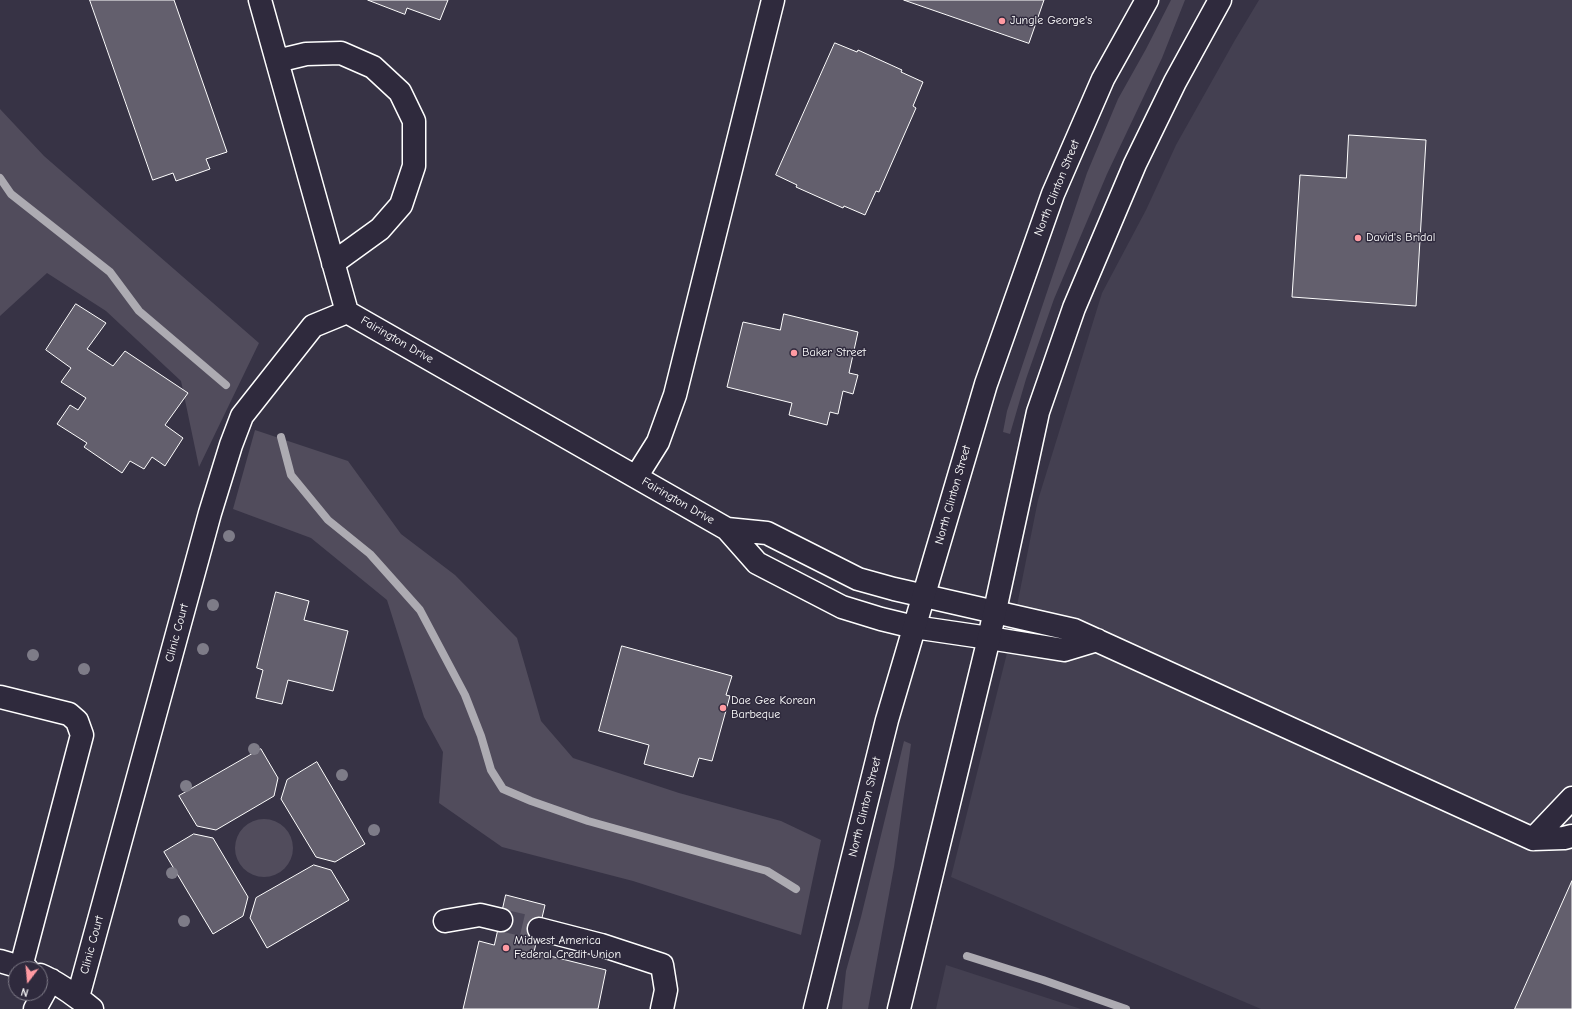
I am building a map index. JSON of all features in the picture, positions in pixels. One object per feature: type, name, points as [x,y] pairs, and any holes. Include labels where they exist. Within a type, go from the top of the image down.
[{"type":"street","name":"Fairington Drive","points":[[260,0],[347,312],[727,529],[757,563],[842,607],[914,627],[1064,650],[1097,640]]},
{"type":"street","points":[[636,477],[658,442],[675,395],[773,0]]},
{"type":"street","name":"North Clinton Street","points":[[815,1009],[887,720],[986,384],[1053,194],[1103,79],[1146,0]]},
{"type":"street","points":[[899,1009],[989,638],[1038,412],[1072,315],[1135,164],[1175,82],[1220,0]]},
{"type":"street","points":[[277,61],[306,54],[340,53],[373,67],[400,92],[414,121],[414,166],[401,204],[380,229],[333,262]]},
{"type":"street","name":"Clinic Court","points":[[85,1003],[199,551],[230,445],[242,416],[313,326],[347,312]]},
{"type":"street","name":"Fairington Drive","points":[[727,529],[767,533],[858,579],[924,596],[1074,630],[1533,839]]},
{"type":"street","points":[[0,697],[69,714],[77,721],[82,735],[37,961]]},
{"type":"street","points":[[1533,839],[1572,798]]},
{"type":"street","points":[[1533,839],[1564,838],[1572,836]]},
{"type":"street","points":[[445,921],[480,915],[501,920]]},
{"type":"street","points":[[540,929],[601,945],[662,965],[666,990],[662,1009]]},
{"type":"street","points":[[48,980],[85,1003]]},
{"type":"shaded area","points":[[1171,0],[1185,0],[1162,58],[1107,174],[1054,299],[1026,379],[1010,434],[1003,432],[1007,411],[1087,173],[1118,99]]},
{"type":"shaded area","points":[[1259,0],[1572,0],[1572,1009],[1261,1009],[951,877],[1010,641],[1038,500],[1102,293],[1146,210],[1176,145]]},
{"type":"shaded area","points":[[0,109],[44,156],[259,343],[199,467],[181,381],[106,311],[47,273],[0,316]]},
{"type":"shaded area","points":[[255,430],[348,461],[401,534],[455,575],[517,638],[541,721],[573,758],[679,793],[781,821],[821,840],[801,935],[633,881],[502,847],[439,803],[443,752],[424,717],[387,600],[311,538],[233,509]]},
{"type":"shaded area","points":[[904,741],[911,744],[894,867],[868,1009],[842,1009],[846,971],[861,917]]},
{"type":"shaded area","points":[[258,819],[270,819],[285,827],[293,842],[293,854],[285,869],[270,877],[258,877],[243,869],[235,854],[235,842],[243,827]]},
{"type":"shaded area","points":[[946,965],[1081,1009],[936,1009]]},
{"type":"building","points":[[90,0],[174,0],[227,152],[206,159],[210,169],[176,181],[173,173],[153,180]]},
{"type":"building","points":[[368,0],[448,0],[440,20],[407,8],[405,14]]},
{"type":"building","name":"Jungle George's","points":[[904,0],[1044,0],[1029,43]]},
{"type":"building","points":[[835,43],[857,52],[858,50],[902,70],[901,72],[923,82],[913,106],[916,108],[879,192],[876,191],[865,215],[844,206],[843,208],[796,187],[797,185],[776,175]]},
{"type":"building","name":"David's Bridal","points":[[1349,135],[1426,140],[1416,306],[1292,297],[1300,175],[1346,178]]},
{"type":"building","points":[[76,304],[106,323],[87,349],[113,366],[125,351],[188,393],[165,425],[183,438],[165,466],[152,457],[144,469],[130,461],[122,473],[84,447],[87,443],[57,424],[70,405],[78,410],[86,398],[61,382],[71,368],[46,350]]},
{"type":"building","name":"Baker Street","points":[[784,314],[858,332],[849,373],[858,375],[853,394],[843,391],[838,414],[830,412],[827,425],[789,415],[792,403],[727,387],[743,322],[780,330]]},
{"type":"building","points":[[276,592],[309,601],[304,620],[348,631],[333,691],[288,680],[282,704],[256,698],[263,670],[257,668]]},
{"type":"building","points":[[622,646],[732,676],[726,695],[730,696],[712,761],[699,758],[693,777],[644,764],[649,745],[599,731]]},
{"type":"building","points":[[261,749],[278,778],[274,796],[216,830],[197,826],[179,796]]},
{"type":"building","points":[[317,762],[365,844],[335,862],[316,857],[281,799],[287,780]]},
{"type":"building","points":[[194,834],[213,838],[248,897],[243,916],[213,934],[164,852]]},
{"type":"building","points":[[314,865],[331,870],[349,900],[267,948],[250,918],[256,898]]},
{"type":"building","points":[[1572,881],[1572,1009],[1515,1009]]},
{"type":"building","name":"Midwest America Federal Credit Union","points":[[506,895],[545,905],[534,952],[606,970],[598,1009],[463,1009],[479,941],[494,945]]},
{"type":"waterway","points":[[0,178],[11,194],[110,272],[139,311],[226,385]]},
{"type":"waterway","points":[[281,437],[291,475],[328,520],[370,554],[420,610],[465,695],[481,736],[491,770],[503,789],[531,801],[588,821],[767,871],[796,889]]},
{"type":"waterway","points":[[967,956],[1043,980],[1126,1009]]},
{"type":"tunnel","points":[[501,920],[539,929]]},
{"type":"place","name":"Jungle George's","points":[[1002,21]]},
{"type":"place","name":"David's Bridal","points":[[1358,238]]},
{"type":"place","name":"Baker Street","points":[[794,353]]},
{"type":"place","name":"Dae Gee Korean Barbeque","points":[[723,708]]},
{"type":"place","name":"Midwest America Federal Credit Union","points":[[506,948]]}]
